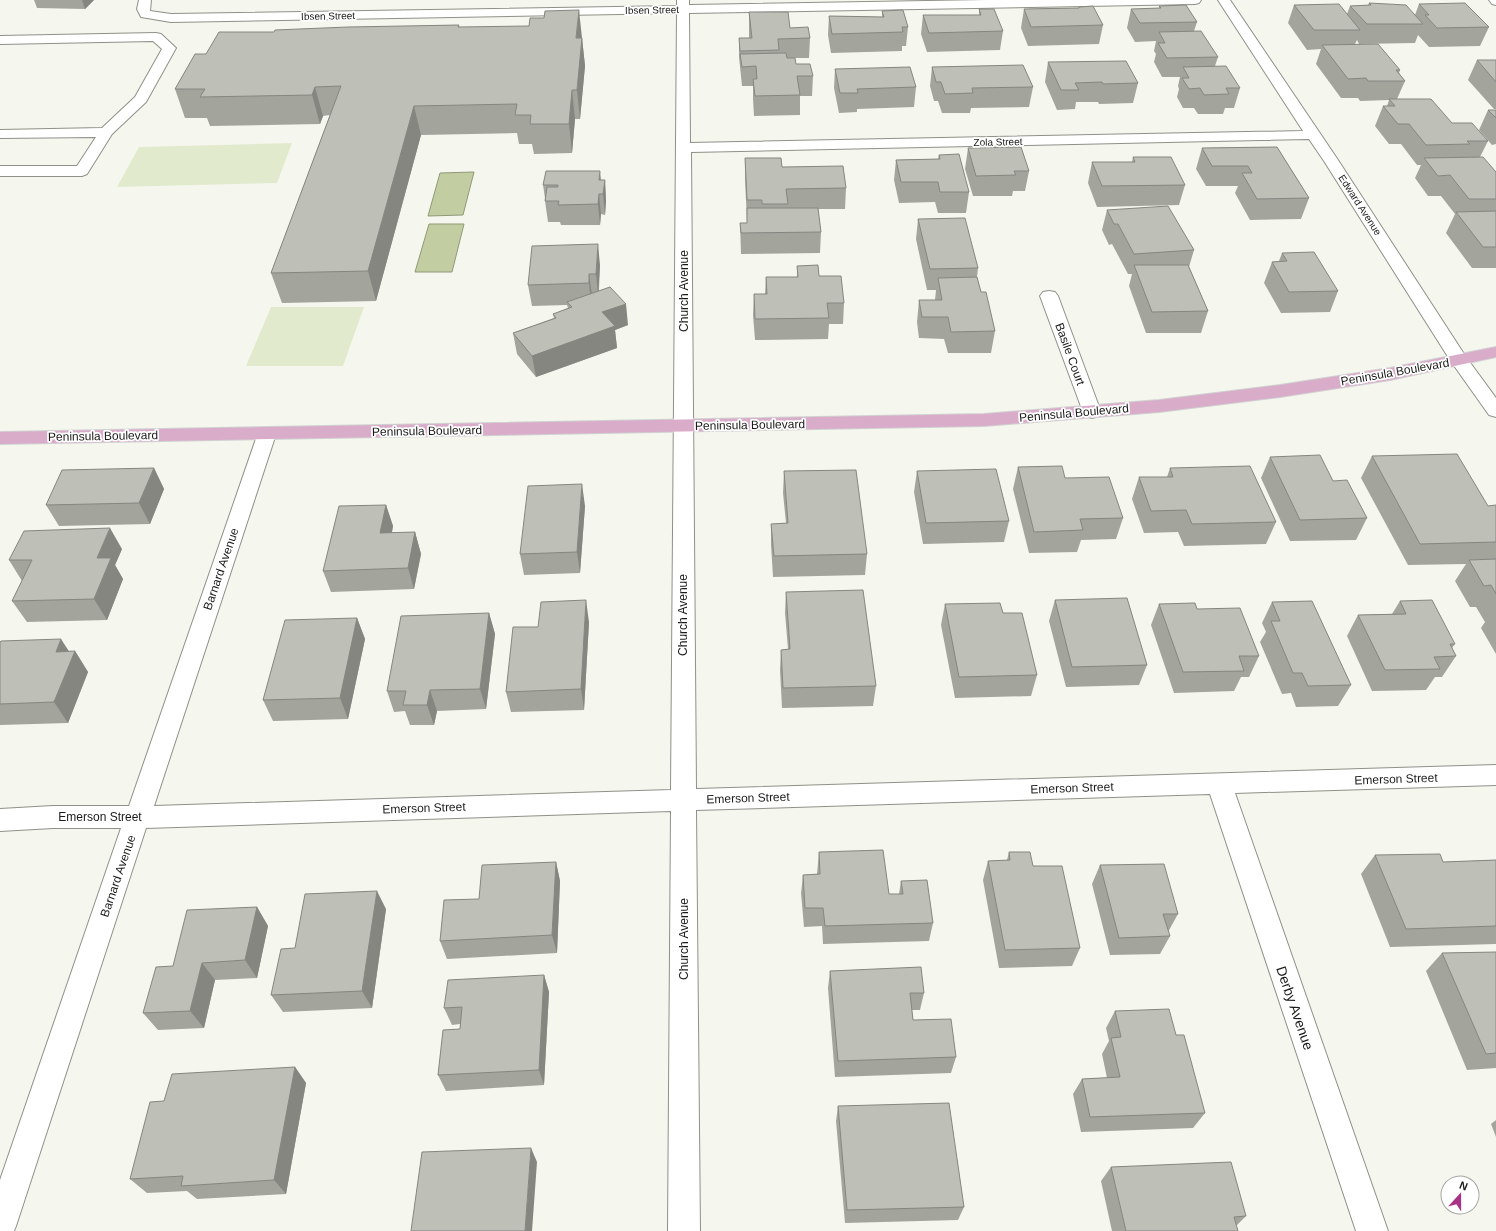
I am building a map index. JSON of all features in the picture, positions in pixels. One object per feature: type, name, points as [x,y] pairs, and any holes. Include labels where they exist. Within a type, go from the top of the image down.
[{"type":"main road","name":"Peninsula Boulevard","points":[[0,438],[984,420],[1092,412],[1280,391],[1390,374],[1496,352]]},
{"type":"street","points":[[406,14],[411,0]]},
{"type":"street","name":"Ibsen Street","points":[[144,2],[142,9],[146,14],[171,18],[406,14],[683,5],[1195,0]]},
{"type":"street","name":"Edward Avenue","points":[[1224,0],[1313,135],[1336,167],[1459,360],[1496,411]]},
{"type":"street","name":"Church Avenue","points":[[683,5],[684,1231]]},
{"type":"street","points":[[0,40],[156,37],[169,48],[141,99],[106,132],[82,171],[0,171]]},
{"type":"street","points":[[0,134],[106,132]]},
{"type":"street","name":"Zola Street","points":[[683,148],[1313,135]]},
{"type":"street","name":"Basile Court","points":[[1049,296],[1092,412]]},
{"type":"street","name":"Barnard Avenue","points":[[0,1226],[266,434]]},
{"type":"street","name":"Emerson Street","points":[[0,820],[53,817],[137,817],[1496,775]]},
{"type":"street","name":"Derby Avenue","points":[[1219,784],[1372,1231]]},
{"type":"shaded area","points":[[292,143],[277,183],[117,187],[139,147]]},
{"type":"shaded area","points":[[474,172],[463,215],[428,216],[440,173]]},
{"type":"shaded area","points":[[429,224],[464,224],[452,272],[415,272]]},
{"type":"shaded area","points":[[271,307],[364,307],[343,366],[246,366]]},
{"type":"building","points":[[1369,3],[1406,5],[1423,24],[1367,24],[1350,6],[1371,5]]},
{"type":"building","points":[[1465,3],[1489,27],[1437,28],[1425,15],[1429,15],[1419,4]]},
{"type":"building","points":[[1339,4],[1360,30],[1314,30],[1294,5]]},
{"type":"building","points":[[1186,5],[1197,22],[1140,23],[1131,9],[1161,8],[1159,6]]},
{"type":"building","points":[[1093,6],[1103,25],[1031,27],[1024,9],[1079,8]]},
{"type":"building","points":[[979,9],[994,9],[1003,31],[929,33],[923,15],[981,15]]},
{"type":"building","points":[[579,10],[576,38],[582,38],[577,90],[572,90],[569,124],[530,124],[531,115],[515,115],[517,104],[414,106],[368,271],[271,273],[341,86],[315,87],[312,95],[200,97],[205,89],[175,89],[195,54],[206,54],[219,32],[274,32],[275,30],[348,27],[459,25],[458,27],[529,26],[530,18],[544,18],[545,11]]},
{"type":"building","points":[[903,10],[908,27],[902,27],[903,32],[832,34],[829,16],[884,17],[882,11]]},
{"type":"building","points":[[749,12],[788,12],[790,28],[808,27],[810,38],[778,39],[779,50],[740,51],[739,38],[752,38]]},
{"type":"building","points":[[1201,31],[1218,57],[1167,58],[1158,43],[1165,43],[1159,32]]},
{"type":"building","points":[[1378,44],[1400,70],[1396,70],[1405,81],[1368,81],[1366,78],[1348,79],[1322,45]]},
{"type":"building","points":[[786,53],[787,58],[795,58],[796,64],[810,64],[813,76],[797,76],[800,95],[755,96],[753,79],[757,79],[756,66],[742,67],[740,54]]},
{"type":"building","points":[[1477,60],[1496,60],[1496,82]]},
{"type":"building","points":[[1126,61],[1138,83],[1075,83],[1079,90],[1061,90],[1048,62]]},
{"type":"building","points":[[1023,65],[1033,87],[972,88],[973,93],[945,94],[941,82],[936,82],[932,67]]},
{"type":"building","points":[[1226,66],[1240,88],[1226,88],[1229,94],[1204,95],[1200,88],[1189,89],[1182,78],[1189,78],[1183,67]]},
{"type":"building","points":[[910,67],[916,87],[857,89],[858,93],[840,93],[835,69]]},
{"type":"building","points":[[1389,99],[1431,99],[1452,123],[1472,123],[1488,141],[1467,141],[1470,144],[1426,145],[1409,124],[1398,124],[1383,106],[1395,106]]},
{"type":"building","points":[[1488,110],[1496,110],[1496,118]]},
{"type":"building","points":[[1021,147],[1029,171],[1014,171],[1016,175],[976,176],[968,148]]},
{"type":"building","points":[[1277,147],[1309,198],[1257,199],[1242,173],[1252,173],[1248,166],[1212,166],[1202,148]]},
{"type":"building","points":[[959,154],[969,192],[940,192],[938,182],[901,182],[896,160],[940,159],[939,155]]},
{"type":"building","points":[[1133,157],[1171,157],[1185,185],[1102,186],[1092,162],[1135,162]]},
{"type":"building","points":[[1483,157],[1496,172],[1496,199],[1469,199],[1450,175],[1438,176],[1424,158]]},
{"type":"building","points":[[745,158],[781,158],[782,167],[843,166],[846,188],[786,189],[788,204],[762,204],[762,200],[747,200]]},
{"type":"building","points":[[546,171],[600,171],[599,180],[605,180],[603,194],[599,194],[598,204],[558,205],[559,201],[545,201],[547,187],[558,187],[558,185],[543,185]]},
{"type":"building","points":[[1168,206],[1194,250],[1134,254],[1118,224],[1114,224],[1107,210]]},
{"type":"building","points":[[747,208],[818,208],[821,232],[741,233],[740,223],[747,223]]},
{"type":"building","points":[[1496,211],[1496,247],[1483,247],[1456,212]]},
{"type":"building","points":[[965,218],[978,268],[930,269],[918,219]]},
{"type":"building","points":[[598,244],[596,274],[589,274],[589,283],[528,285],[532,246]]},
{"type":"building","points":[[1314,252],[1338,291],[1289,292],[1272,262],[1287,261],[1282,253]]},
{"type":"building","points":[[818,265],[819,276],[841,276],[844,303],[827,303],[829,318],[755,319],[754,294],[767,294],[766,277],[798,277],[797,266]]},
{"type":"building","points":[[1134,265],[1188,265],[1208,311],[1152,312]]},
{"type":"building","points":[[977,277],[981,292],[986,292],[995,331],[951,332],[948,317],[922,317],[919,300],[942,300],[938,278]]},
{"type":"building","points":[[610,287],[626,304],[602,312],[615,326],[532,356],[513,333],[556,318],[553,314],[572,307],[567,302]]},
{"type":"building","points":[[1457,454],[1488,506],[1496,505],[1496,542],[1420,544],[1372,456]]},
{"type":"building","points":[[1320,455],[1333,481],[1347,480],[1367,518],[1300,520],[1270,457]]},
{"type":"building","points":[[1062,466],[1065,478],[1109,477],[1123,518],[1080,519],[1083,530],[1034,532],[1018,467]]},
{"type":"building","points":[[1250,466],[1276,522],[1192,524],[1186,510],[1151,511],[1139,477],[1173,477],[1170,468]]},
{"type":"building","points":[[154,468],[139,503],[46,505],[62,470]]},
{"type":"building","points":[[996,469],[1009,521],[926,523],[917,471]]},
{"type":"building","points":[[856,470],[867,554],[774,556],[771,524],[788,523],[784,471]]},
{"type":"building","points":[[582,484],[577,552],[520,554],[528,486]]},
{"type":"building","points":[[386,505],[380,533],[415,532],[408,568],[323,571],[339,506]]},
{"type":"building","points":[[110,528],[97,558],[111,558],[94,599],[12,601],[32,560],[9,560],[24,531]]},
{"type":"building","points":[[1496,559],[1496,594],[1491,585],[1484,586],[1469,560]]},
{"type":"building","points":[[863,590],[876,686],[783,688],[781,650],[790,649],[786,592]]},
{"type":"building","points":[[1127,598],[1147,665],[1072,667],[1055,600]]},
{"type":"building","points":[[586,600],[581,689],[506,692],[513,627],[538,627],[541,602]]},
{"type":"building","points":[[1432,600],[1455,644],[1450,644],[1456,656],[1434,657],[1440,669],[1385,670],[1358,615],[1406,614],[1400,601]]},
{"type":"building","points":[[1312,601],[1351,685],[1308,686],[1302,673],[1293,673],[1271,621],[1280,621],[1272,602]]},
{"type":"building","points":[[1000,603],[1003,613],[1022,613],[1037,675],[959,677],[945,604]]},
{"type":"building","points":[[1195,603],[1197,609],[1240,608],[1259,656],[1239,656],[1244,671],[1183,672],[1159,604]]},
{"type":"building","points":[[489,613],[480,689],[430,690],[427,705],[403,705],[406,691],[387,691],[401,616]]},
{"type":"building","points":[[357,618],[340,698],[263,700],[285,620]]},
{"type":"building","points":[[61,639],[56,652],[75,651],[54,702],[0,704],[0,642]]},
{"type":"building","points":[[883,850],[889,894],[903,894],[901,881],[927,880],[933,923],[825,926],[823,908],[805,908],[803,875],[820,874],[819,852]]},
{"type":"building","points":[[1009,852],[1030,852],[1033,866],[1062,866],[1080,948],[1005,950],[988,861],[1010,860]]},
{"type":"building","points":[[1440,854],[1443,862],[1496,860],[1496,926],[1406,929],[1375,855]]},
{"type":"building","points":[[556,862],[552,935],[440,941],[444,900],[479,899],[482,865]]},
{"type":"building","points":[[1164,864],[1178,914],[1163,914],[1170,936],[1119,938],[1100,865]]},
{"type":"building","points":[[377,891],[362,991],[271,995],[281,949],[295,948],[305,894]]},
{"type":"building","points":[[257,907],[245,960],[202,963],[190,1011],[143,1013],[156,967],[173,966],[187,910]]},
{"type":"building","points":[[1496,952],[1496,1053],[1486,1054],[1442,953]]},
{"type":"building","points":[[921,967],[924,993],[910,993],[913,1020],[951,1019],[956,1057],[838,1061],[830,971]]},
{"type":"building","points":[[544,975],[539,1070],[438,1075],[443,1030],[460,1029],[462,1007],[444,1008],[448,980]]},
{"type":"building","points":[[1169,1009],[1176,1035],[1184,1035],[1205,1113],[1090,1117],[1082,1079],[1120,1077],[1111,1038],[1121,1037],[1115,1011]]},
{"type":"building","points":[[295,1067],[274,1180],[181,1186],[183,1176],[130,1179],[150,1102],[164,1101],[172,1074]]},
{"type":"building","points":[[949,1103],[964,1207],[847,1210],[838,1106]]},
{"type":"building","points":[[531,1148],[525,1231],[411,1231],[422,1152]]},
{"type":"building","points":[[1231,1162],[1246,1216],[1234,1217],[1238,1231],[1126,1231],[1111,1167]]}]
